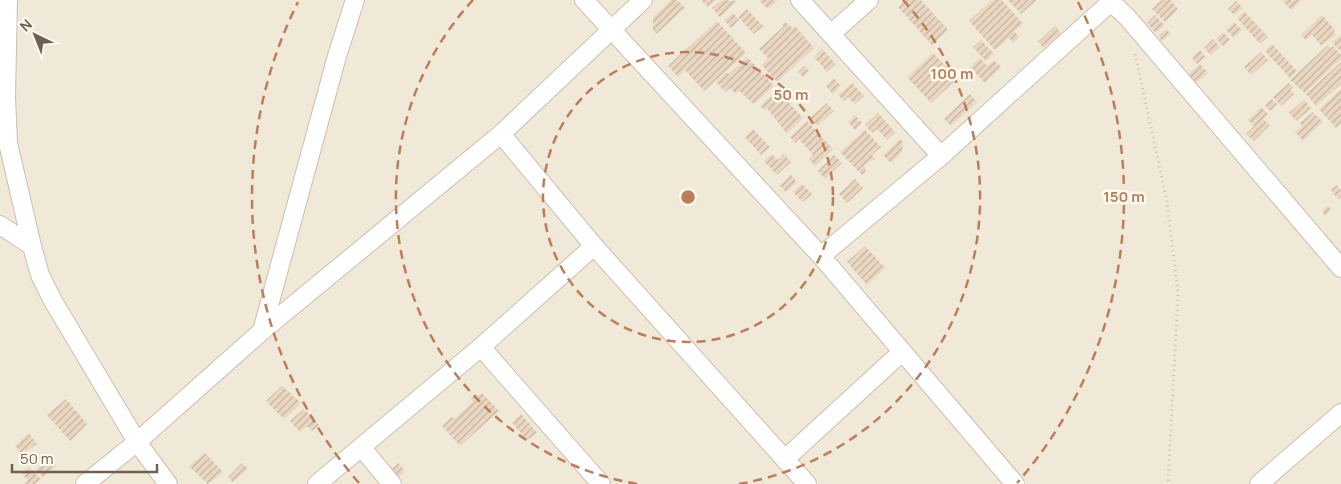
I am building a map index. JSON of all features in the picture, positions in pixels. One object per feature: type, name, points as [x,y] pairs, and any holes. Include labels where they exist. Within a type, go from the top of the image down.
[{"type":"street","points":[[8,0],[8,143],[40,275],[53,301],[137,442],[168,484]]},
{"type":"street","points":[[262,331],[337,56],[355,0]]},
{"type":"street","points":[[584,0],[821,256],[1015,484]]},
{"type":"street","points":[[85,484],[137,442],[262,331],[500,134],[643,0]]},
{"type":"street","points":[[800,0],[941,156]]},
{"type":"street","points":[[831,34],[869,0]]},
{"type":"street","points":[[821,256],[941,156],[1112,1],[1341,268]]},
{"type":"street","points":[[500,134],[594,246],[807,484]]},
{"type":"street","points":[[0,225],[32,246]]},
{"type":"street","points":[[317,484],[481,347],[594,246]]},
{"type":"street","points":[[481,347],[601,484]]},
{"type":"street","points":[[785,459],[902,352]]},
{"type":"street","points":[[1259,484],[1341,412]]},
{"type":"street","points":[[362,447],[392,484]]},
{"type":"path","points":[[1133,46],[1167,202],[1178,293],[1168,484]]},
{"type":"shaded area","points":[[0,0],[1341,0],[1341,484],[0,484]]},
{"type":"building","points":[[671,0],[677,0],[685,8],[656,34],[653,30],[653,17]]},
{"type":"building","points":[[701,0],[716,0],[708,7]]},
{"type":"building","points":[[722,0],[737,1],[720,17],[712,8]]},
{"type":"building","points":[[759,0],[778,0],[768,9]]},
{"type":"building","points":[[906,0],[921,0],[948,30],[932,45],[898,7]]},
{"type":"building","points":[[992,0],[1002,0],[1023,24],[1014,31],[1019,37],[1013,43],[1009,38],[995,50],[969,21]]},
{"type":"building","points":[[1008,0],[1037,0],[1021,14]]},
{"type":"building","points":[[1162,0],[1170,0],[1178,9],[1165,22],[1152,9]]},
{"type":"building","points":[[1302,0],[1291,10],[1283,1]]},
{"type":"building","points":[[1236,1],[1243,8],[1234,15],[1228,9]]},
{"type":"building","points":[[747,9],[763,26],[754,34],[738,17]]},
{"type":"building","points":[[1244,11],[1268,37],[1260,44],[1237,18]]},
{"type":"building","points":[[733,13],[739,20],[731,28],[724,20]]},
{"type":"building","points":[[1155,15],[1164,25],[1156,33],[1147,23]]},
{"type":"building","points":[[1322,15],[1337,35],[1321,45],[1312,35],[1306,40],[1301,35]]},
{"type":"building","points":[[717,21],[746,53],[704,91],[685,70],[678,77],[668,66]]},
{"type":"building","points":[[785,22],[793,28],[795,26],[814,48],[777,82],[762,65],[768,58],[759,49],[783,27],[782,25]]},
{"type":"building","points":[[1234,22],[1242,30],[1234,38],[1226,30]]},
{"type":"building","points":[[1055,26],[1061,33],[1044,48],[1038,42]]},
{"type":"building","points":[[1166,29],[1171,34],[1162,41],[1158,36]]},
{"type":"building","points":[[1223,32],[1230,39],[1223,46],[1216,39]]},
{"type":"building","points":[[1341,35],[1341,52],[1332,42]]},
{"type":"building","points":[[1213,39],[1220,47],[1211,55],[1204,48]]},
{"type":"building","points":[[981,40],[994,54],[986,61],[973,47]]},
{"type":"building","points":[[1272,44],[1297,71],[1290,78],[1265,51]]},
{"type":"building","points":[[1328,45],[1331,48],[1333,46],[1341,55],[1341,59],[1305,93],[1290,80]]},
{"type":"building","points":[[822,49],[836,64],[827,72],[814,57]]},
{"type":"building","points":[[1200,50],[1205,57],[1197,64],[1192,58]]},
{"type":"building","points":[[1261,52],[1268,60],[1251,75],[1244,67]]},
{"type":"building","points":[[933,53],[957,79],[931,103],[907,77]]},
{"type":"building","points":[[747,57],[774,86],[754,104],[739,91],[736,94],[730,88],[725,92],[716,82],[727,72],[729,74]]},
{"type":"building","points":[[980,58],[987,66],[994,60],[1001,67],[985,83],[970,67]]},
{"type":"building","points":[[1341,62],[1341,84],[1316,106],[1306,94]]},
{"type":"building","points":[[1200,64],[1208,73],[1195,84],[1187,75]]},
{"type":"building","points":[[804,66],[809,71],[803,77],[798,72]]},
{"type":"building","points":[[834,78],[841,86],[833,94],[826,86]]},
{"type":"building","points":[[852,83],[864,96],[855,104],[848,97],[844,101],[838,95]]},
{"type":"building","points":[[1289,83],[1293,87],[1290,90],[1294,94],[1281,106],[1273,97]]},
{"type":"building","points":[[1341,89],[1341,123],[1336,128],[1319,109]]},
{"type":"building","points":[[777,90],[803,118],[787,134],[767,108],[765,110],[760,106]]},
{"type":"building","points":[[970,94],[977,102],[951,126],[944,119]]},
{"type":"building","points":[[1272,99],[1277,104],[1270,111],[1265,105]]},
{"type":"building","points":[[1304,100],[1311,108],[1296,121],[1289,113]]},
{"type":"building","points":[[827,103],[834,111],[817,126],[810,118]]},
{"type":"building","points":[[1261,107],[1268,114],[1263,119],[1270,125],[1254,141],[1246,134],[1254,126],[1248,120]]},
{"type":"building","points":[[1313,112],[1323,122],[1303,141],[1295,132],[1302,126],[1300,123]]},
{"type":"building","points":[[878,113],[895,132],[887,140],[877,129],[872,133],[865,125]]},
{"type":"building","points":[[855,115],[862,123],[855,130],[848,122]]},
{"type":"building","points":[[807,121],[833,149],[815,166],[809,159],[813,155],[799,139],[795,143],[790,137]]},
{"type":"building","points":[[753,129],[770,147],[761,155],[745,137]]},
{"type":"building","points":[[865,130],[881,147],[872,155],[875,159],[864,165],[866,172],[862,175],[840,152]]},
{"type":"building","points":[[900,139],[903,142],[902,152],[891,163],[883,155]]},
{"type":"building","points":[[772,154],[778,160],[784,154],[791,162],[777,175],[764,161]]},
{"type":"building","points":[[834,155],[842,163],[825,179],[818,171]]},
{"type":"building","points":[[791,175],[797,182],[786,192],[780,186]]},
{"type":"building","points":[[855,179],[863,188],[847,203],[839,194]]},
{"type":"building","points":[[802,184],[812,194],[803,202],[793,192]]},
{"type":"building","points":[[1337,185],[1341,191],[1341,197],[1338,199],[1331,190]]},
{"type":"building","points":[[1328,206],[1331,210],[1325,216],[1322,211]]},
{"type":"building","points":[[865,246],[885,268],[867,285],[847,262]]},
{"type":"building","points":[[282,386],[301,403],[284,419],[266,401]]},
{"type":"building","points":[[482,393],[499,411],[460,446],[442,426],[452,417],[454,419],[473,402],[471,399],[476,394],[478,396]]},
{"type":"building","points":[[66,399],[87,424],[70,441],[47,415]]},
{"type":"building","points":[[304,409],[319,425],[312,431],[307,426],[300,432],[290,421]]},
{"type":"building","points":[[521,414],[537,433],[527,440],[512,423]]},
{"type":"building","points":[[29,433],[37,444],[22,454],[15,446]]},
{"type":"building","points":[[205,453],[223,472],[208,484],[189,466]]},
{"type":"building","points":[[51,460],[57,466],[43,477],[36,470],[41,464],[43,466]]},
{"type":"building","points":[[242,463],[248,469],[233,482],[228,477]]},
{"type":"building","points":[[398,463],[404,470],[397,478],[390,471]]},
{"type":"building","points":[[29,467],[41,479],[34,484],[25,484],[28,480],[22,474]]}]
